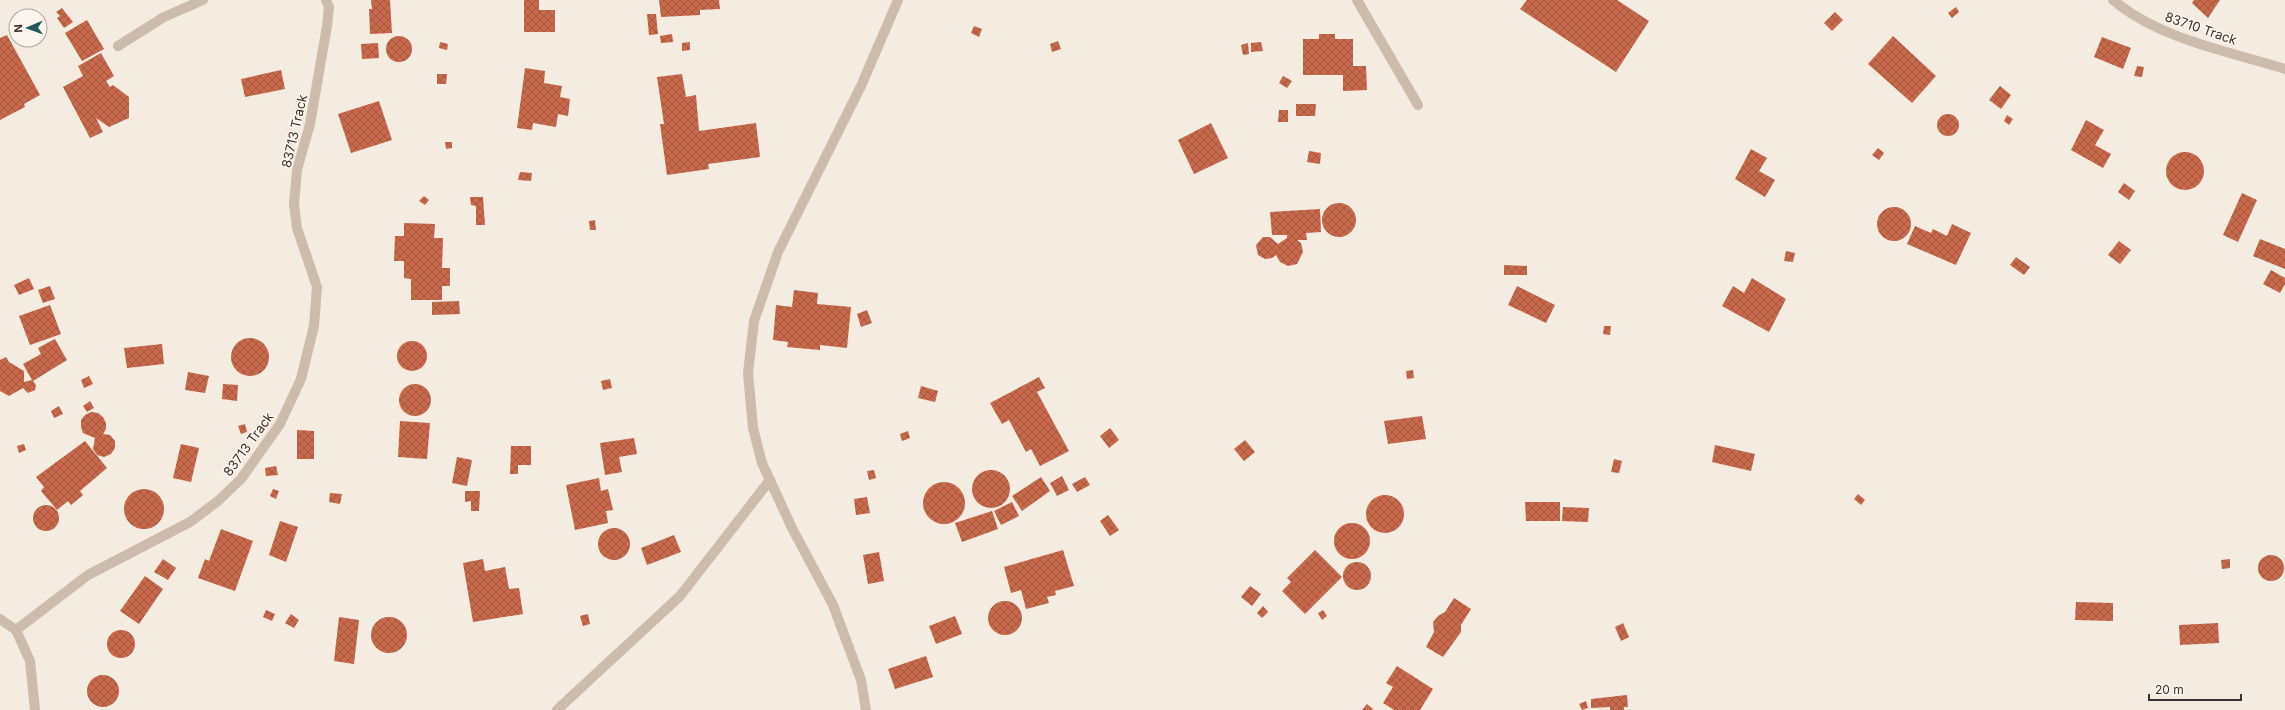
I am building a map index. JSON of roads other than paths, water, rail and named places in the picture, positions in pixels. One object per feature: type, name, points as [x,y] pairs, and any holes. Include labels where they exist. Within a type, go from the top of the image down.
[{"type":"street","points":[[118,46],[164,17],[203,0]]},
{"type":"street","name":"83713 Track","points":[[16,630],[88,575],[190,522],[218,501],[241,479],[280,424],[301,379],[314,326],[316,287],[297,228],[294,204],[297,170],[310,124],[327,26],[329,7],[326,0]]},
{"type":"street","points":[[866,710],[861,680],[833,605],[792,528],[762,463],[753,428],[748,374],[754,321],[778,252],[861,86],[898,0]]},
{"type":"street","points":[[1357,0],[1418,105]]},
{"type":"street","name":"83710 Track","points":[[2113,0],[2127,12],[2173,35],[2285,69]]},
{"type":"street","points":[[557,710],[680,596],[770,480]]},
{"type":"street","points":[[0,619],[16,630],[30,661],[35,710]]}]
